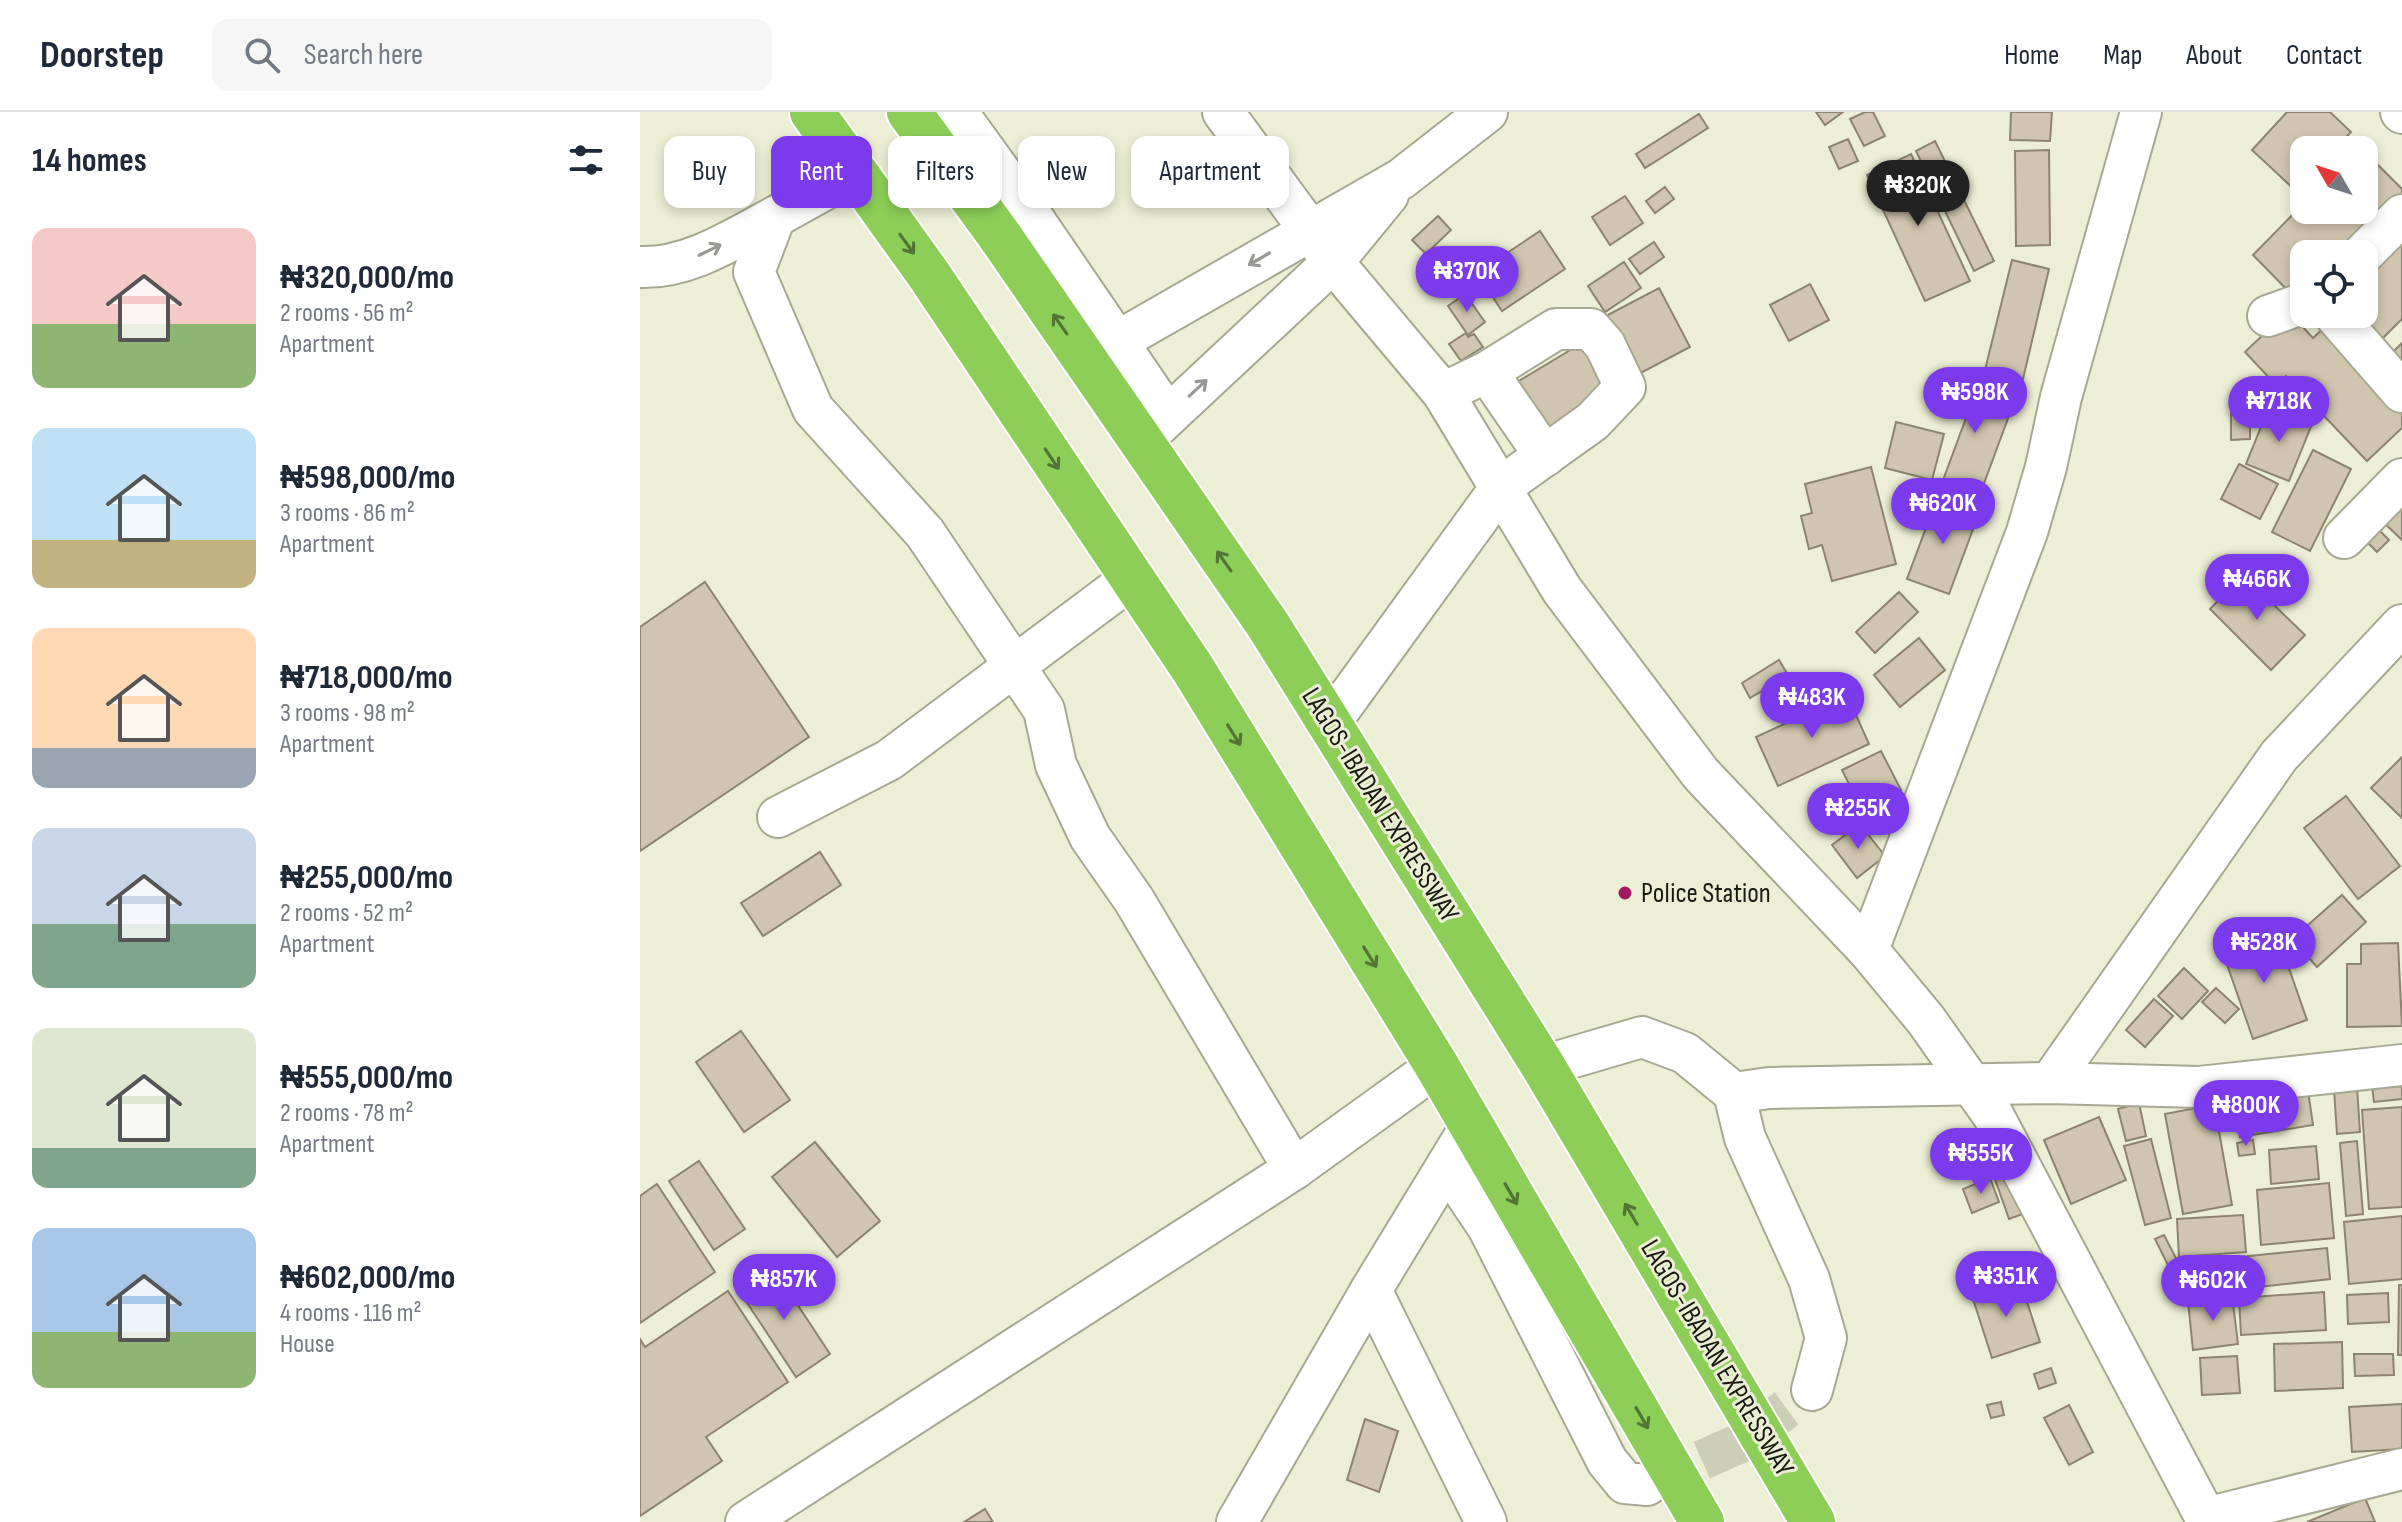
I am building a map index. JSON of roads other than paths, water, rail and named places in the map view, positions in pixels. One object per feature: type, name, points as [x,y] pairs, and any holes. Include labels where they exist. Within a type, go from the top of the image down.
[{"type":"highway","points":[[812,112],[830,136]]},
{"type":"highway","name":"LAGOS-IBADAN EXPRESSWAY","points":[[909,112],[999,235],[1102,350],[1155,428],[1268,625],[1543,1066],[1813,1522]]},
{"type":"highway","points":[[872,195],[1193,669],[1437,1066],[1702,1522]]},
{"type":"street","points":[[957,112],[1102,350],[1401,179],[1487,112]]},
{"type":"street","points":[[1223,112],[1333,262],[1443,393],[1562,590],[1701,774],[1868,950],[1926,1020],[1993,1115],[2207,1520],[2402,1469]]},
{"type":"street","points":[[1868,950],[2027,532],[2046,467],[2061,397],[2141,112]]},
{"type":"street","points":[[1155,428],[1333,262],[1401,179]]},
{"type":"street","points":[[640,267],[662,268],[694,258],[791,208]]},
{"type":"street","points":[[2377,240],[2402,215]]},
{"type":"street","points":[[775,217],[754,272],[813,409],[925,533],[1044,710],[1056,765],[1090,837],[1134,900],[1294,1169]]},
{"type":"street","points":[[2346,328],[2402,392]]},
{"type":"street","points":[[1329,724],[1501,487],[1593,421],[1625,387],[1605,345],[1591,329],[1556,329],[1487,372],[1443,393]]},
{"type":"street","points":[[1487,372],[1545,456]]},
{"type":"street","points":[[2344,538],[2402,479]]},
{"type":"street","points":[[778,817],[889,760],[1132,578]]},
{"type":"street","points":[[2050,1083],[2279,756],[2402,625]]},
{"type":"street","points":[[1543,1066],[1642,1037],[1685,1053],[1734,1093],[1745,1138],[1809,1279],[1826,1338],[1812,1390]]},
{"type":"street","points":[[1734,1093],[1769,1088],[1973,1087],[2050,1083],[2199,1087],[2402,1065]]},
{"type":"street","points":[[746,1522],[1294,1169],[1437,1066]]},
{"type":"street","points":[[1237,1522],[1371,1290],[1471,1126]]},
{"type":"street","points":[[1447,1166],[1488,1227],[1607,1461],[1625,1483],[1647,1485]]},
{"type":"street","points":[[1371,1290],[1486,1522]]},
{"type":"tunnel","points":[[1647,1485],[1738,1444],[1812,1390]]},
{"type":"place","name":"Police Station","points":[[1625,893]]}]
